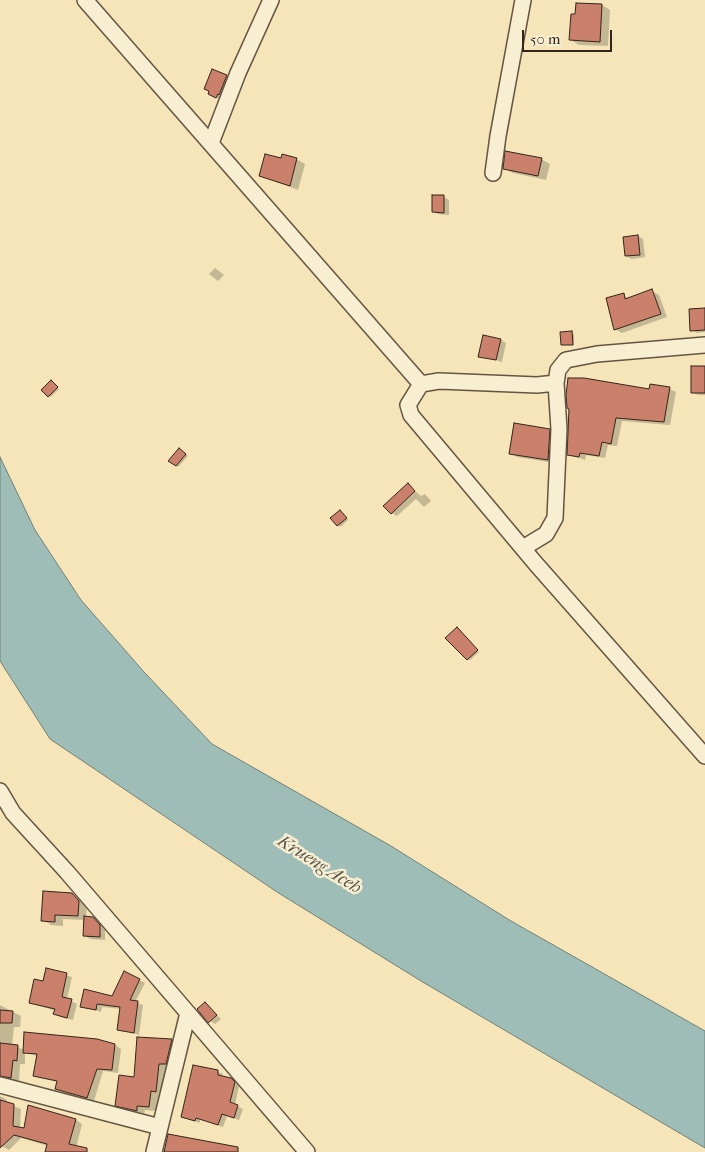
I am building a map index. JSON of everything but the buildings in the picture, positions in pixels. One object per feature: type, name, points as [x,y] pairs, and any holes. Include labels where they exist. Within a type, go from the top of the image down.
[{"type":"street","points":[[86,0],[421,384]]},
{"type":"street","points":[[211,143],[238,73],[271,0]]},
{"type":"street","points":[[493,173],[523,0]]},
{"type":"street","points":[[523,548],[546,534],[555,518],[559,429],[556,383],[558,370],[566,360],[597,354],[705,345]]},
{"type":"street","points":[[556,383],[537,385],[439,381],[421,384],[408,405],[411,414],[523,548],[705,756]]},
{"type":"street","points":[[0,791],[13,813],[307,1152]]},
{"type":"street","points":[[154,1152],[188,1013]]},
{"type":"street","points":[[0,1085],[160,1127]]},
{"type":"water","name":"Krueng Aceh","points":[[0,457],[35,530],[81,600],[145,673],[212,744],[391,846],[511,921],[705,1031],[705,1148],[421,981],[277,892],[50,739],[0,661]]}]
